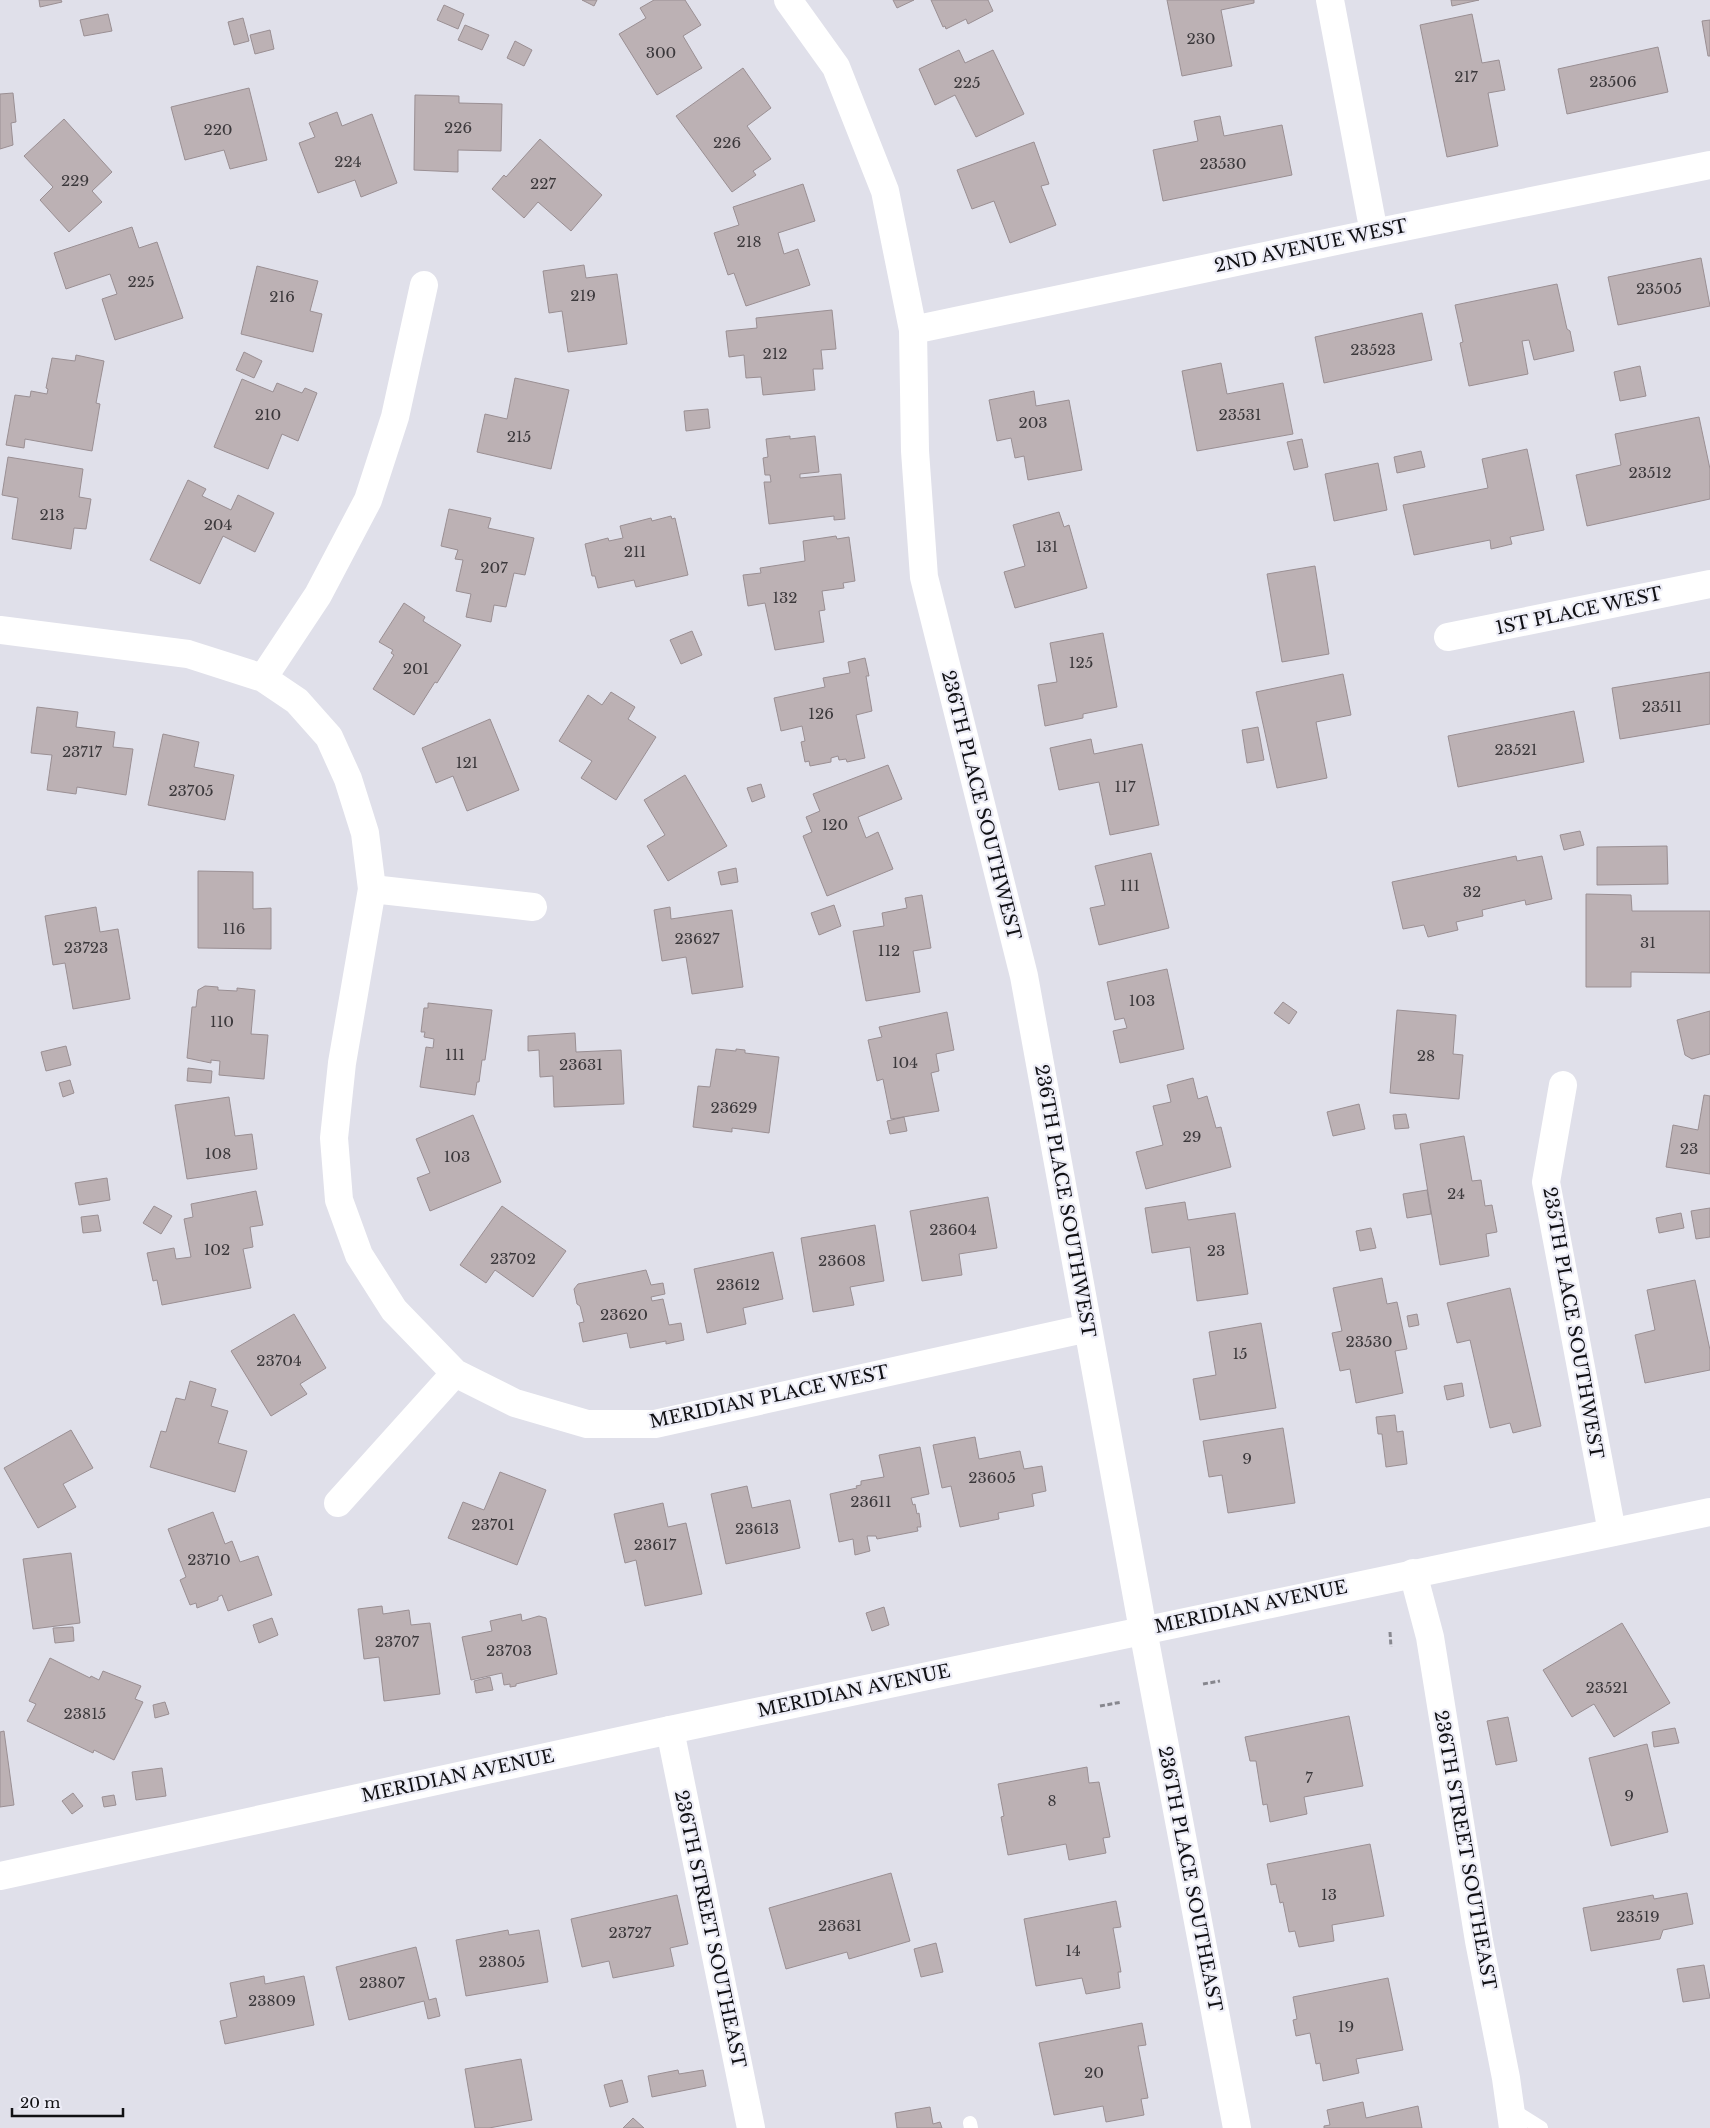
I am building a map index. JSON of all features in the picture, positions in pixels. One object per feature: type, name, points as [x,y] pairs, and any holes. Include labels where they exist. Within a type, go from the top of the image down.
[{"type":"street","name":"236TH PLACE SOUTHWEST","points":[[788,0],[836,67],[885,191],[913,330],[914,451],[924,577],[1024,976],[1143,1630]]},
{"type":"street","points":[[1330,0],[1374,233]]},
{"type":"street","name":"2ND AVENUE WEST","points":[[913,330],[1374,233],[1710,165]]},
{"type":"street","points":[[0,630],[188,654],[263,678],[318,596],[368,500],[395,417],[424,285]]},
{"type":"street","name":"1ST PLACE WEST","points":[[1448,637],[1710,584]]},
{"type":"street","name":"MERIDIAN PLACE WEST","points":[[263,678],[297,701],[329,736],[348,779],[365,833],[372,889],[342,1063],[334,1138],[339,1200],[359,1255],[394,1310],[455,1373],[515,1403],[588,1424],[655,1424],[1088,1328]]},
{"type":"street","points":[[372,889],[533,907]]},
{"type":"street","name":"235TH PLACE SOUTHWEST","points":[[1563,1085],[1546,1182],[1612,1532]]},
{"type":"street","points":[[338,1503],[455,1373]]},
{"type":"street","name":"MERIDIAN AVENUE","points":[[0,1876],[670,1730],[1710,1512]]},
{"type":"street","name":"236TH STREET SOUTHEAST","points":[[1414,1574],[1430,1637],[1477,1931],[1506,2078],[1511,2118]]},
{"type":"street","name":"236TH PLACE SOUTHEAST","points":[[1143,1630],[1237,2128]]},
{"type":"street","name":"236TH STREET SOUTHEAST","points":[[670,1730],[751,2128]]},
{"type":"lane","points":[[1511,2118],[1541,2128]]},
{"type":"path","points":[[1390,1632],[1391,1646]]},
{"type":"path","points":[[1202,1684],[1220,1681]]},
{"type":"path","points":[[1100,1706],[1123,1701]]},
{"type":"building","points":[[39,0],[61,0],[62,2],[40,7]]},
{"type":"building","points":[[582,0],[597,0],[594,6]]},
{"type":"building","points":[[654,0],[685,0],[701,25],[683,36],[702,68],[657,95],[619,34],[646,18],[640,8]]},
{"type":"building","points":[[893,0],[914,0],[897,8]]},
{"type":"building","points":[[931,0],[988,0],[993,11],[968,24],[966,19],[946,29],[945,26],[943,27]]},
{"type":"building","points":[[1167,0],[1254,0],[1254,3],[1221,10],[1232,66],[1182,76]]},
{"type":"building","points":[[1451,0],[1479,0],[1452,6]]},
{"type":"building","points":[[444,5],[464,14],[458,29],[437,20]]},
{"type":"building","points":[[108,14],[112,31],[84,36],[80,20]]},
{"type":"building","points":[[1472,14],[1482,63],[1499,60],[1505,90],[1488,93],[1498,146],[1447,157],[1420,25]]},
{"type":"building","points":[[243,18],[249,41],[234,45],[228,22]]},
{"type":"building","points":[[1710,20],[1710,56],[1708,56],[1702,21]]},
{"type":"building","points":[[465,25],[489,35],[482,50],[458,40]]},
{"type":"building","points":[[270,30],[274,49],[255,54],[250,35]]},
{"type":"building","points":[[515,41],[532,50],[524,66],[507,58]]},
{"type":"building","points":[[1658,47],[1668,92],[1567,114],[1558,69]]},
{"type":"building","points":[[959,50],[965,63],[993,50],[1024,114],[976,137],[955,95],[935,105],[919,69]]},
{"type":"building","points":[[743,68],[771,108],[747,126],[771,159],[753,171],[756,175],[732,192],[676,116]]},
{"type":"building","points":[[249,88],[267,160],[230,169],[224,150],[185,160],[171,107]]},
{"type":"building","points":[[13,93],[16,122],[11,123],[13,145],[0,149],[0,94]]},
{"type":"building","points":[[415,95],[459,96],[459,103],[502,104],[501,151],[458,150],[458,172],[414,170]]},
{"type":"building","points":[[337,112],[342,126],[372,114],[397,183],[361,197],[355,180],[318,193],[299,143],[315,137],[309,123]]},
{"type":"building","points":[[1220,116],[1224,136],[1282,125],[1292,175],[1163,201],[1153,150],[1198,141],[1194,121]]},
{"type":"building","points":[[64,119],[112,172],[92,191],[102,202],[69,232],[40,200],[53,187],[24,156]]},
{"type":"building","points":[[540,139],[602,195],[571,231],[538,202],[524,218],[492,189],[504,175],[506,177]]},
{"type":"building","points":[[1034,142],[1049,184],[1041,186],[1056,225],[1010,243],[994,201],[972,209],[957,170]]},
{"type":"building","points":[[803,184],[815,221],[778,233],[784,254],[798,249],[810,285],[746,306],[734,273],[728,275],[714,233],[739,225],[733,207]]},
{"type":"building","points":[[132,227],[139,248],[157,242],[183,318],[115,340],[102,299],[117,294],[110,274],[66,289],[54,253]]},
{"type":"building","points":[[1701,258],[1710,306],[1618,325],[1608,277]]},
{"type":"building","points":[[584,265],[586,278],[617,274],[627,344],[568,352],[562,311],[549,313],[543,271]]},
{"type":"building","points":[[257,266],[318,281],[310,311],[322,314],[313,352],[241,334]]},
{"type":"building","points":[[1557,284],[1574,351],[1534,360],[1529,340],[1522,341],[1528,374],[1469,386],[1460,343],[1463,342],[1455,305]]},
{"type":"building","points":[[832,310],[836,349],[821,350],[823,369],[813,369],[815,390],[763,395],[761,377],[746,378],[744,355],[729,357],[726,331],[757,328],[756,318]]},
{"type":"building","points":[[1422,313],[1432,360],[1324,383],[1315,337]]},
{"type":"building","points":[[244,352],[262,361],[254,378],[236,370]]},
{"type":"building","points":[[76,355],[104,361],[96,403],[100,404],[92,451],[25,439],[24,448],[6,445],[15,395],[30,397],[31,391],[47,394],[48,389],[46,388],[52,358],[75,361]]},
{"type":"building","points":[[1221,363],[1227,394],[1283,383],[1293,434],[1197,451],[1182,371]]},
{"type":"building","points":[[1640,366],[1646,396],[1620,401],[1614,372]]},
{"type":"building","points":[[515,378],[569,390],[551,469],[477,452],[485,414],[507,419]]},
{"type":"building","points":[[242,379],[273,392],[277,383],[302,393],[305,388],[317,393],[298,441],[282,434],[268,469],[214,447]]},
{"type":"building","points":[[1034,391],[1036,406],[1069,400],[1082,470],[1028,480],[1024,456],[1015,458],[1011,438],[997,441],[989,400]]},
{"type":"building","points":[[708,409],[710,428],[686,431],[684,411]]},
{"type":"building","points":[[1699,417],[1710,469],[1710,499],[1587,526],[1576,475],[1621,465],[1615,434]]},
{"type":"building","points":[[790,436],[790,439],[815,436],[819,472],[800,474],[800,478],[841,474],[845,519],[834,520],[834,516],[769,524],[764,482],[771,482],[770,475],[765,475],[763,458],[768,457],[766,439]]},
{"type":"building","points":[[1302,439],[1308,467],[1294,470],[1287,442]]},
{"type":"building","points":[[1527,449],[1544,530],[1510,537],[1512,544],[1491,549],[1490,540],[1414,555],[1403,505],[1488,488],[1482,459]]},
{"type":"building","points":[[1421,451],[1425,467],[1397,473],[1394,457]]},
{"type":"building","points":[[8,457],[83,469],[79,497],[91,499],[86,529],[74,528],[71,549],[12,539],[18,498],[2,495]]},
{"type":"building","points":[[1378,463],[1387,510],[1334,521],[1325,474]]},
{"type":"building","points":[[188,480],[206,489],[202,496],[231,510],[238,495],[274,513],[255,552],[223,536],[200,584],[150,560]]},
{"type":"building","points":[[449,509],[491,518],[488,528],[534,538],[525,575],[514,573],[506,607],[494,605],[491,622],[466,617],[471,594],[456,591],[463,560],[455,559],[458,550],[441,546]]},
{"type":"building","points":[[1059,512],[1064,527],[1069,525],[1087,588],[1015,608],[1004,572],[1025,566],[1013,525]]},
{"type":"building","points":[[671,516],[672,519],[675,518],[688,575],[636,587],[634,580],[598,588],[595,576],[592,576],[585,544],[608,538],[609,541],[623,538],[620,526],[651,518],[652,521]]},
{"type":"building","points":[[836,536],[837,539],[849,537],[855,581],[843,583],[844,588],[822,591],[825,610],[819,611],[824,642],[775,650],[765,603],[748,606],[743,575],[761,573],[760,568],[805,561],[803,541]]},
{"type":"building","points":[[1315,566],[1329,654],[1282,662],[1267,574]]},
{"type":"building","points":[[404,603],[425,617],[423,621],[461,645],[414,715],[373,689],[394,655],[391,653],[393,650],[379,642]]},
{"type":"building","points":[[692,631],[702,655],[681,664],[670,640]]},
{"type":"building","points":[[1103,633],[1117,707],[1083,714],[1083,718],[1045,726],[1038,685],[1057,682],[1050,643]]},
{"type":"building","points":[[865,658],[869,676],[866,676],[872,711],[856,715],[865,758],[847,762],[846,759],[839,760],[838,756],[831,758],[831,762],[810,766],[809,761],[805,762],[801,742],[805,741],[802,726],[781,731],[774,698],[825,687],[823,678],[850,673],[848,662]]},
{"type":"building","points":[[1710,672],[1710,724],[1620,739],[1612,688]]},
{"type":"building","points":[[1343,674],[1351,715],[1316,722],[1327,778],[1277,788],[1256,692]]},
{"type":"building","points":[[611,692],[635,707],[628,719],[656,737],[616,800],[581,778],[592,761],[559,741],[588,695],[602,705]]},
{"type":"building","points":[[37,707],[78,712],[76,727],[115,732],[113,747],[133,749],[126,795],[77,787],[76,794],[47,790],[52,755],[31,753]]},
{"type":"building","points":[[1574,711],[1584,762],[1458,787],[1448,736]]},
{"type":"building","points":[[490,719],[519,790],[467,811],[453,776],[436,783],[422,748]]},
{"type":"building","points":[[1258,727],[1264,760],[1247,763],[1242,730]]},
{"type":"building","points":[[163,734],[199,742],[194,767],[234,775],[225,820],[148,805]]},
{"type":"building","points":[[1091,739],[1094,754],[1142,744],[1159,825],[1110,835],[1099,782],[1059,790],[1050,748]]},
{"type":"building","points":[[888,765],[902,799],[858,817],[866,838],[878,832],[893,869],[827,896],[803,836],[812,832],[806,817],[820,811],[813,794]]},
{"type":"building","points":[[685,775],[727,846],[668,881],[647,846],[665,835],[644,800]]},
{"type":"building","points":[[761,784],[765,797],[752,802],[747,788]]},
{"type":"building","points":[[1580,831],[1584,845],[1564,850],[1560,835]]},
{"type":"building","points":[[1667,846],[1668,884],[1597,885],[1597,847]]},
{"type":"building","points":[[1151,853],[1169,928],[1099,945],[1090,908],[1105,905],[1095,866]]},
{"type":"building","points":[[1516,856],[1517,861],[1542,856],[1552,899],[1526,905],[1525,900],[1482,910],[1483,916],[1456,922],[1458,930],[1428,937],[1424,925],[1403,929],[1392,882]]},
{"type":"building","points":[[736,868],[738,882],[721,885],[718,872]]},
{"type":"building","points":[[198,871],[253,872],[253,909],[271,908],[271,949],[198,948]]},
{"type":"building","points":[[1586,894],[1631,895],[1632,911],[1710,911],[1710,973],[1631,972],[1631,987],[1586,987]]},
{"type":"building","points":[[922,895],[931,948],[913,951],[920,992],[866,1001],[853,931],[884,926],[882,913],[907,908],[905,898]]},
{"type":"building","points":[[834,905],[841,926],[819,935],[811,913]]},
{"type":"building","points":[[96,907],[100,932],[118,929],[130,999],[73,1009],[65,963],[53,965],[45,916]]},
{"type":"building","points":[[670,907],[671,919],[732,910],[743,987],[692,994],[686,957],[662,961],[654,910]]},
{"type":"building","points":[[1167,969],[1184,1049],[1120,1063],[1113,1031],[1127,1028],[1124,1018],[1115,1020],[1107,982]]},
{"type":"building","points":[[205,986],[218,987],[218,990],[237,991],[237,988],[255,990],[251,1034],[268,1035],[264,1079],[219,1075],[220,1061],[211,1060],[211,1063],[187,1058],[192,1007],[196,1007],[198,990]]},
{"type":"building","points":[[1283,1002],[1297,1012],[1289,1024],[1274,1013]]},
{"type":"building","points":[[428,1003],[492,1010],[485,1060],[482,1060],[475,1095],[420,1087],[426,1047],[433,1048],[434,1039],[424,1037],[425,1032],[421,1032],[424,1008],[428,1008]]},
{"type":"building","points":[[1397,1010],[1456,1015],[1453,1054],[1463,1055],[1459,1099],[1390,1093]]},
{"type":"building","points":[[1710,1011],[1710,1054],[1692,1059],[1685,1055],[1677,1020]]},
{"type":"building","points":[[947,1012],[954,1050],[936,1054],[939,1071],[931,1073],[939,1111],[891,1119],[883,1079],[877,1081],[868,1040],[882,1037],[879,1027]]},
{"type":"building","points":[[575,1033],[576,1052],[621,1050],[624,1104],[554,1107],[553,1076],[540,1077],[539,1050],[528,1051],[528,1036]]},
{"type":"building","points":[[66,1046],[71,1065],[46,1071],[41,1052]]},
{"type":"building","points":[[716,1049],[745,1050],[745,1053],[779,1057],[769,1133],[732,1128],[732,1132],[693,1127],[698,1086],[710,1087]]},
{"type":"building","points":[[188,1068],[212,1071],[211,1083],[187,1081]]},
{"type":"building","points":[[1193,1078],[1198,1099],[1207,1096],[1216,1128],[1221,1127],[1231,1167],[1146,1189],[1136,1152],[1163,1145],[1153,1106],[1171,1102],[1167,1085]]},
{"type":"building","points":[[70,1080],[74,1093],[63,1097],[59,1083]]},
{"type":"building","points":[[1704,1095],[1710,1096],[1710,1174],[1666,1167],[1673,1125],[1698,1130]]},
{"type":"building","points":[[229,1097],[235,1136],[252,1134],[257,1169],[187,1179],[175,1105]]},
{"type":"building","points":[[1359,1104],[1365,1129],[1333,1136],[1327,1112]]},
{"type":"building","points":[[1406,1114],[1409,1128],[1395,1129],[1393,1115]]},
{"type":"building","points":[[473,1115],[501,1182],[430,1211],[417,1178],[430,1173],[416,1139]]},
{"type":"building","points":[[904,1117],[907,1131],[890,1134],[887,1121]]},
{"type":"building","points":[[1464,1136],[1472,1181],[1481,1180],[1485,1206],[1492,1205],[1497,1232],[1486,1234],[1489,1256],[1440,1265],[1420,1144]]},
{"type":"building","points":[[107,1178],[110,1200],[79,1205],[75,1183]]},
{"type":"building","points":[[1427,1190],[1431,1214],[1407,1218],[1403,1194]]},
{"type":"building","points":[[256,1191],[263,1225],[250,1227],[253,1247],[243,1249],[251,1288],[162,1305],[157,1280],[153,1281],[147,1253],[174,1248],[176,1259],[191,1257],[184,1219],[193,1217],[191,1204]]},
{"type":"building","points":[[988,1197],[997,1248],[959,1254],[962,1275],[922,1281],[910,1211]]},
{"type":"building","points":[[1185,1202],[1188,1220],[1235,1213],[1248,1294],[1197,1301],[1190,1247],[1152,1253],[1145,1208]]},
{"type":"building","points":[[154,1206],[172,1216],[161,1234],[143,1223]]},
{"type":"building","points":[[502,1206],[566,1251],[533,1297],[495,1270],[486,1283],[460,1265]]},
{"type":"building","points":[[1710,1208],[1710,1237],[1696,1239],[1691,1211]]},
{"type":"building","points":[[1681,1213],[1684,1228],[1659,1233],[1656,1218]]},
{"type":"building","points":[[98,1215],[101,1231],[83,1233],[81,1217]]},
{"type":"building","points":[[875,1225],[884,1281],[850,1287],[854,1305],[813,1312],[801,1238]]},
{"type":"building","points":[[1371,1228],[1376,1248],[1360,1251],[1356,1231]]},
{"type":"building","points":[[773,1252],[783,1299],[743,1308],[746,1324],[707,1333],[694,1269]]},
{"type":"building","points":[[646,1270],[651,1285],[663,1283],[665,1294],[651,1297],[652,1301],[663,1299],[669,1325],[681,1323],[684,1340],[666,1344],[666,1341],[630,1348],[627,1333],[583,1342],[579,1323],[584,1322],[574,1289],[578,1284]]},
{"type":"building","points":[[1382,1278],[1387,1304],[1397,1302],[1407,1349],[1395,1351],[1403,1393],[1356,1403],[1350,1369],[1340,1371],[1332,1333],[1342,1331],[1333,1288]]},
{"type":"building","points":[[1695,1280],[1710,1350],[1710,1370],[1645,1383],[1635,1335],[1655,1330],[1647,1290]]},
{"type":"building","points":[[1510,1288],[1541,1426],[1513,1433],[1510,1423],[1490,1428],[1470,1340],[1457,1343],[1447,1303]]},
{"type":"building","points":[[294,1314],[326,1368],[300,1384],[307,1394],[271,1416],[231,1351]]},
{"type":"building","points":[[1417,1314],[1419,1325],[1409,1327],[1407,1316]]},
{"type":"building","points":[[1261,1323],[1276,1408],[1200,1420],[1193,1379],[1216,1375],[1209,1332]]},
{"type":"building","points":[[190,1381],[216,1389],[211,1406],[228,1411],[218,1443],[247,1451],[235,1492],[150,1467],[161,1431],[166,1432],[176,1398],[185,1400]]},
{"type":"building","points":[[1462,1383],[1464,1396],[1447,1400],[1444,1386]]},
{"type":"building","points":[[1395,1415],[1397,1432],[1403,1431],[1407,1464],[1386,1467],[1382,1434],[1378,1434],[1376,1417]]},
{"type":"building","points":[[1283,1428],[1295,1503],[1228,1513],[1222,1475],[1209,1477],[1203,1441]]},
{"type":"building","points":[[71,1430],[93,1468],[63,1484],[76,1507],[38,1528],[4,1468]]},
{"type":"building","points":[[975,1437],[979,1459],[1020,1451],[1024,1469],[1042,1466],[1046,1491],[1032,1494],[1034,1506],[998,1513],[999,1519],[960,1527],[951,1486],[942,1488],[933,1445]]},
{"type":"building","points":[[920,1447],[929,1494],[911,1498],[913,1505],[915,1504],[917,1514],[919,1513],[921,1527],[917,1527],[918,1531],[877,1539],[876,1536],[867,1536],[870,1551],[855,1555],[853,1539],[839,1542],[830,1494],[857,1488],[856,1486],[861,1485],[861,1481],[884,1477],[879,1455]]},
{"type":"building","points":[[500,1472],[546,1490],[517,1565],[448,1538],[463,1502],[484,1510]]},
{"type":"building","points":[[747,1486],[752,1508],[790,1500],[800,1548],[726,1564],[711,1494]]},
{"type":"building","points":[[663,1503],[668,1527],[686,1523],[702,1594],[645,1606],[636,1560],[625,1563],[614,1514]]},
{"type":"building","points":[[213,1512],[225,1544],[232,1541],[240,1562],[258,1556],[272,1595],[228,1611],[222,1595],[218,1597],[218,1600],[197,1608],[196,1603],[190,1605],[180,1580],[186,1577],[168,1529]]},
{"type":"building","points":[[71,1553],[80,1623],[33,1629],[23,1559]]},
{"type":"building","points":[[382,1606],[383,1614],[409,1610],[411,1625],[430,1623],[440,1694],[384,1701],[379,1657],[364,1659],[358,1609]]},
{"type":"building","points":[[884,1607],[889,1625],[872,1631],[866,1613]]},
{"type":"building","points":[[521,1614],[522,1621],[539,1616],[546,1618],[557,1674],[510,1687],[510,1684],[504,1685],[502,1673],[471,1680],[462,1637],[492,1631],[490,1621]]},
{"type":"building","points":[[272,1618],[278,1635],[259,1643],[253,1625]]},
{"type":"building","points":[[1622,1623],[1670,1703],[1614,1737],[1594,1704],[1572,1717],[1543,1670]]},
{"type":"building","points":[[73,1627],[74,1641],[55,1643],[53,1628]]},
{"type":"building","points":[[50,1658],[90,1678],[91,1676],[99,1680],[103,1671],[141,1686],[135,1699],[143,1702],[114,1760],[94,1750],[93,1753],[27,1721],[36,1704],[29,1701]]},
{"type":"building","points":[[490,1677],[493,1690],[476,1693],[474,1681]]},
{"type":"building","points":[[165,1702],[169,1714],[155,1718],[153,1705]]},
{"type":"building","points":[[1349,1716],[1363,1786],[1304,1797],[1307,1814],[1270,1822],[1267,1804],[1263,1805],[1256,1761],[1250,1761],[1245,1737]]},
{"type":"building","points":[[1508,1717],[1517,1761],[1496,1765],[1487,1721]]},
{"type":"building","points":[[1675,1728],[1679,1743],[1654,1747],[1652,1732]]},
{"type":"building","points":[[4,1731],[14,1805],[0,1807],[0,1732]]},
{"type":"building","points":[[1647,1744],[1668,1832],[1611,1846],[1589,1758]]},
{"type":"building","points":[[1087,1767],[1089,1783],[1099,1782],[1110,1837],[1103,1838],[1106,1853],[1069,1860],[1066,1844],[1008,1855],[1001,1817],[1004,1816],[998,1784]]},
{"type":"building","points":[[162,1768],[166,1796],[136,1800],[132,1772]]},
{"type":"building","points":[[73,1793],[83,1806],[72,1814],[62,1801]]},
{"type":"building","points":[[114,1795],[116,1805],[104,1807],[102,1797]]},
{"type":"building","points":[[1370,1844],[1384,1916],[1332,1925],[1334,1941],[1299,1947],[1295,1931],[1289,1932],[1283,1902],[1280,1903],[1276,1884],[1271,1885],[1267,1864]]},
{"type":"building","points":[[891,1873],[910,1941],[849,1959],[847,1952],[786,1969],[769,1908]]},
{"type":"building","points":[[1687,1893],[1693,1924],[1663,1930],[1660,1939],[1591,1951],[1583,1908],[1653,1895],[1654,1899]]},
{"type":"building","points":[[677,1895],[688,1944],[670,1948],[674,1966],[613,1978],[609,1961],[582,1967],[571,1919]]},
{"type":"building","points":[[1116,1901],[1121,1927],[1113,1928],[1121,1972],[1118,1972],[1120,1988],[1086,1994],[1082,1978],[1036,1986],[1024,1919]]},
{"type":"building","points":[[508,1930],[509,1935],[539,1930],[548,1982],[466,1996],[456,1940]]},
{"type":"building","points":[[936,1943],[943,1972],[921,1977],[914,1949]]},
{"type":"building","points":[[416,1947],[429,2000],[436,1998],[440,2016],[428,2019],[424,2001],[349,2020],[336,1967]]},
{"type":"building","points":[[1704,1965],[1710,1998],[1683,2002],[1677,1969]]},
{"type":"building","points":[[264,1976],[265,1984],[304,1976],[314,2025],[225,2044],[220,2021],[237,2017],[230,1983]]},
{"type":"building","points":[[1388,1978],[1403,2050],[1356,2059],[1359,2073],[1323,2081],[1320,2063],[1316,2064],[1310,2033],[1296,2036],[1293,2020],[1297,2019],[1293,1997]]},
{"type":"building","points":[[1142,2023],[1146,2045],[1138,2046],[1148,2098],[1141,2099],[1144,2115],[1106,2122],[1103,2106],[1054,2115],[1039,2043]]},
{"type":"building","points":[[521,2059],[532,2120],[489,2128],[475,2128],[465,2069]]},
{"type":"building","points":[[678,2070],[679,2074],[703,2070],[706,2086],[652,2097],[648,2076]]},
{"type":"building","points":[[622,2080],[628,2102],[610,2107],[604,2085]]},
{"type":"building","points":[[1363,2102],[1366,2118],[1418,2106],[1422,2128],[1324,2128],[1324,2126],[1330,2125],[1327,2110]]},
{"type":"building","points":[[930,2107],[933,2124],[940,2122],[942,2128],[897,2128],[895,2113]]},
{"type":"building","points":[[633,2118],[644,2128],[623,2128]]}]
